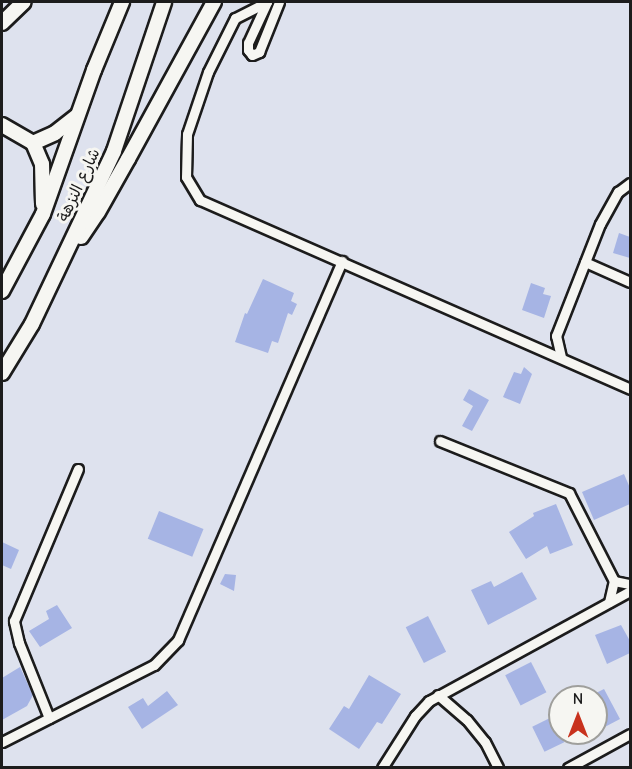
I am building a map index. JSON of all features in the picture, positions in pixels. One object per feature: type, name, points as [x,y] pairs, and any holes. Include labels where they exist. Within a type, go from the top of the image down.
[{"type":"main road","points":[[2,23],[24,2]]},
{"type":"main road","name":"شارع النزهة","points":[[2,291],[44,214],[122,2]]},
{"type":"main road","name":"شارع النزهة","points":[[2,373],[32,324],[114,151],[164,2]]},
{"type":"main road","points":[[60,265],[98,212],[214,2]]},
{"type":"main road","points":[[33,143],[55,134],[79,114]]},
{"type":"main road","points":[[2,125],[33,143],[42,164],[44,214]]},
{"type":"street","points":[[267,2],[248,43],[248,50],[252,55],[259,52],[279,2]]},
{"type":"street","points":[[267,2],[235,18],[208,72],[187,134],[186,177],[200,200],[630,389]]},
{"type":"street","points":[[561,357],[555,336],[610,204],[622,187],[630,183]]},
{"type":"street","points":[[2,741],[154,665],[178,640],[342,261]]},
{"type":"street","points":[[585,262],[630,282]]},
{"type":"street","points":[[536,346],[555,336]]},
{"type":"street","points":[[440,441],[569,493],[614,580],[609,602]]},
{"type":"street","points":[[49,718],[19,643],[14,621],[78,469]]},
{"type":"street","points":[[614,580],[630,584]]},
{"type":"street","points":[[382,768],[415,717],[438,695],[630,591]]},
{"type":"street","points":[[438,695],[479,735],[498,768]]},
{"type":"street","points":[[568,768],[630,734]]},
{"type":"building","points":[[619,233],[630,237],[630,258],[613,253]]},
{"type":"building","points":[[263,279],[294,293],[291,301],[297,304],[292,315],[288,313],[278,343],[272,341],[268,353],[235,342],[245,313],[247,314]]},
{"type":"building","points":[[531,283],[545,288],[543,294],[551,296],[544,318],[522,310]]},
{"type":"building","points":[[524,367],[532,374],[520,404],[503,397],[514,372],[521,374]]},
{"type":"building","points":[[469,389],[489,400],[472,431],[462,426],[473,406],[463,400]]},
{"type":"building","points":[[624,474],[630,488],[630,504],[594,520],[582,492]]},
{"type":"building","points":[[556,504],[573,545],[550,554],[547,546],[526,559],[509,532],[534,516],[533,513]]},
{"type":"building","points":[[159,511],[204,529],[192,557],[148,539]]},
{"type":"building","points":[[2,542],[19,550],[11,569],[2,565]]},
{"type":"building","points":[[522,572],[537,599],[488,625],[471,590],[491,581],[494,587]]},
{"type":"building","points":[[225,574],[236,575],[234,591],[220,584]]},
{"type":"building","points":[[57,605],[72,628],[40,647],[29,631],[49,619],[46,611]]},
{"type":"building","points":[[428,616],[446,652],[424,663],[406,627]]},
{"type":"building","points":[[621,625],[630,641],[630,653],[607,664],[595,635]]},
{"type":"building","points":[[531,662],[546,692],[521,705],[505,675]]},
{"type":"building","points":[[20,667],[33,695],[27,706],[2,720],[2,678]]},
{"type":"building","points":[[369,675],[401,694],[382,724],[377,722],[359,749],[329,729],[344,706],[349,709]]},
{"type":"building","points":[[167,691],[178,705],[142,729],[128,707],[143,698],[148,706]]},
{"type":"building","points":[[608,696],[620,719],[608,725]]},
{"type":"building","points":[[548,719],[548,745],[558,745],[545,752],[532,727]]}]
